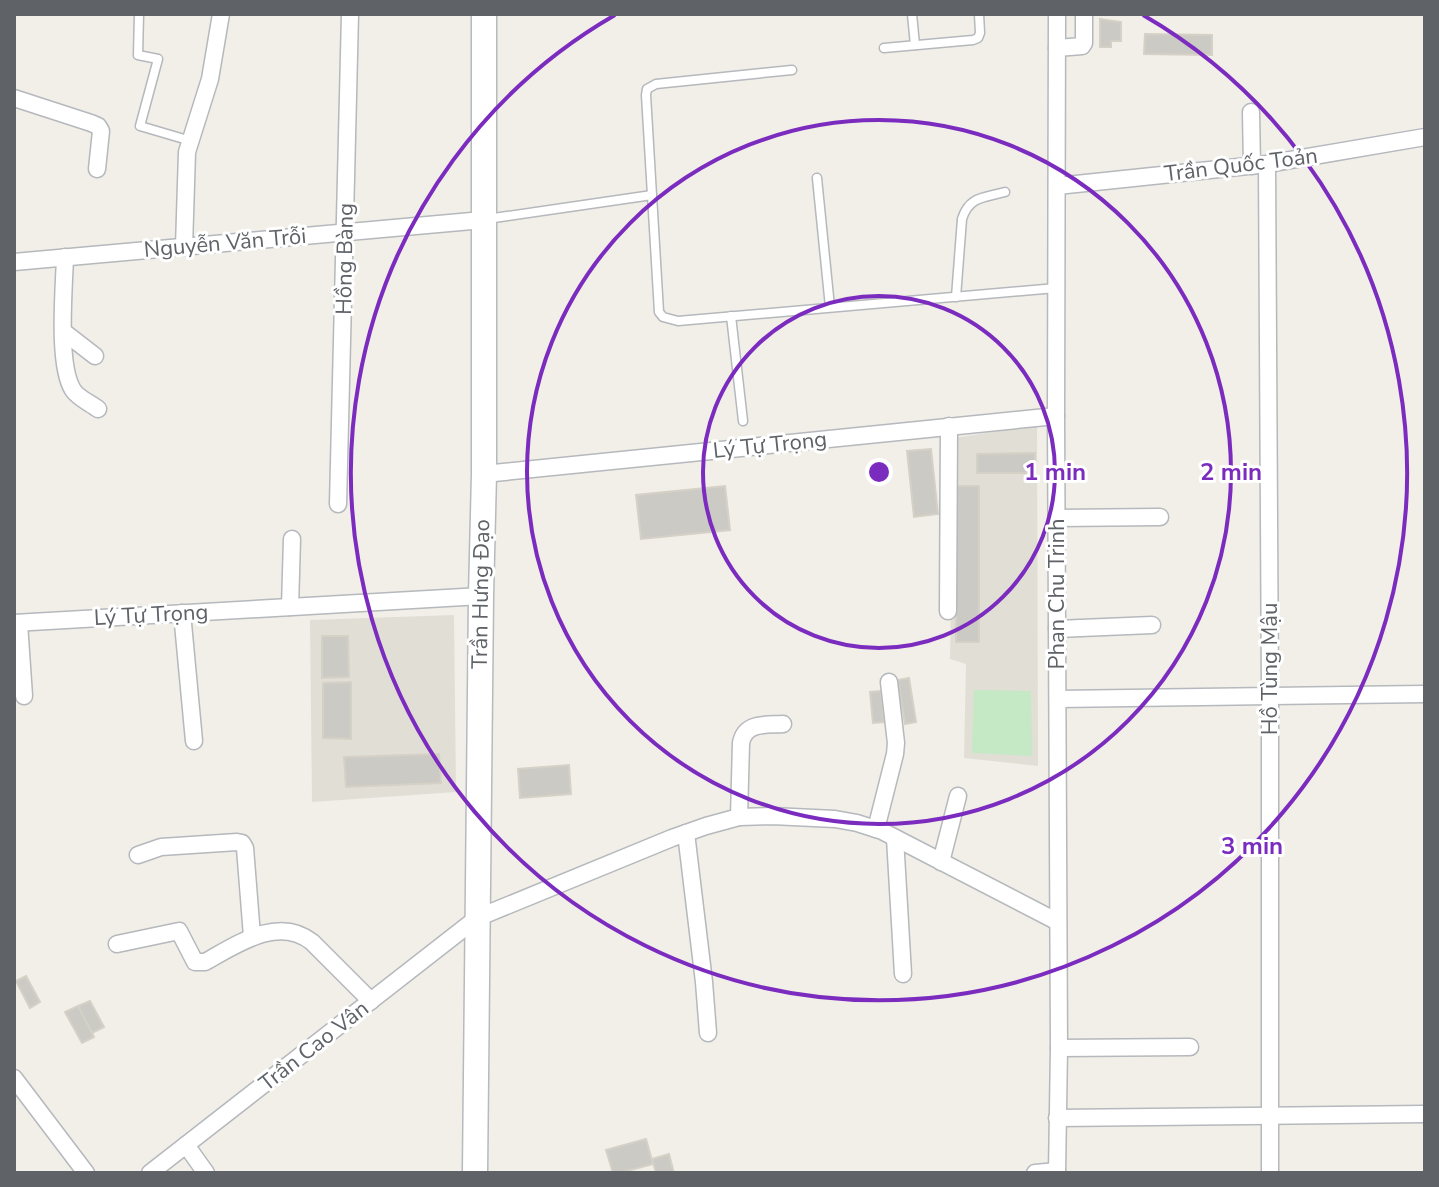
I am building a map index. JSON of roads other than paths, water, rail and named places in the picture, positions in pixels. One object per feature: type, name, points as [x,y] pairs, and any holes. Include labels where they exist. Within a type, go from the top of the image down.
[{"type":"street","points":[[184,247],[185,167],[210,79],[221,14]]},
{"type":"street","name":"Hồng Bàng","points":[[338,504],[350,14]]},
{"type":"street","name":"Trần Hưng Đạo","points":[[475,1173],[484,474],[484,14]]},
{"type":"street","name":"Phan Chu Trinh","points":[[1057,14],[1057,1172]]},
{"type":"street","points":[[1057,48],[1082,46],[1084,14]]},
{"type":"street","points":[[14,98],[98,126],[101,131],[97,169]]},
{"type":"street","name":"Hồ Tùng Mậu","points":[[1251,112],[1259,165],[1270,696],[1270,1173]]},
{"type":"street","name":"Trần Quốc Toản","points":[[1057,186],[1259,165],[1425,137]]},
{"type":"street","name":"Nguyễn Văn Trỗi","points":[[14,262],[483,220]]},
{"type":"street","points":[[65,257],[63,355],[66,377],[74,394],[98,409]]},
{"type":"street","points":[[64,332],[95,356]]},
{"type":"street","name":"Lý Tự Trọng","points":[[484,474],[1056,416]]},
{"type":"street","points":[[948,611],[949,426]]},
{"type":"street","points":[[1057,518],[1160,517]]},
{"type":"street","points":[[290,607],[292,539]]},
{"type":"street","name":"Lý Tự Trọng","points":[[16,623],[481,596]]},
{"type":"street","points":[[182,613],[194,741]]},
{"type":"street","points":[[16,623],[24,696]]},
{"type":"street","points":[[1057,629],[1152,625]]},
{"type":"street","points":[[876,829],[896,743],[889,682]]},
{"type":"street","points":[[1058,699],[1425,694]]},
{"type":"street","points":[[739,817],[742,735],[752,726],[783,724]]},
{"type":"street","points":[[941,862],[958,796]]},
{"type":"street","name":"Trần Cao Vân","points":[[150,1173],[477,918],[686,833],[739,817],[835,819],[876,829],[1058,922]]},
{"type":"street","points":[[686,833],[708,1033]]},
{"type":"street","points":[[895,838],[903,974]]},
{"type":"street","points":[[138,855],[161,847],[242,843],[245,848],[252,936]]},
{"type":"street","points":[[117,944],[179,931],[198,963],[252,936],[271,932],[296,933],[305,936],[371,1001]]},
{"type":"street","points":[[1059,1048],[1190,1047]]},
{"type":"street","points":[[14,1078],[86,1173]]},
{"type":"street","points":[[1057,1118],[1425,1114]]},
{"type":"street","points":[[186,1145],[206,1173]]},
{"type":"street","points":[[1035,1173],[1057,1172]]},
{"type":"lane","points":[[139,14],[138,55],[158,59],[140,126],[191,141]]},
{"type":"lane","points":[[912,14],[915,45]]},
{"type":"lane","points":[[884,48],[973,40],[980,33],[979,14]]},
{"type":"lane","points":[[792,70],[651,85],[647,89],[659,312],[663,317],[678,321],[1056,288]]},
{"type":"lane","points":[[817,178],[830,307]]},
{"type":"lane","points":[[956,297],[962,219],[966,208],[971,202],[1005,192]]},
{"type":"lane","points":[[483,220],[652,195]]},
{"type":"lane","points":[[731,316],[743,421]]}]
